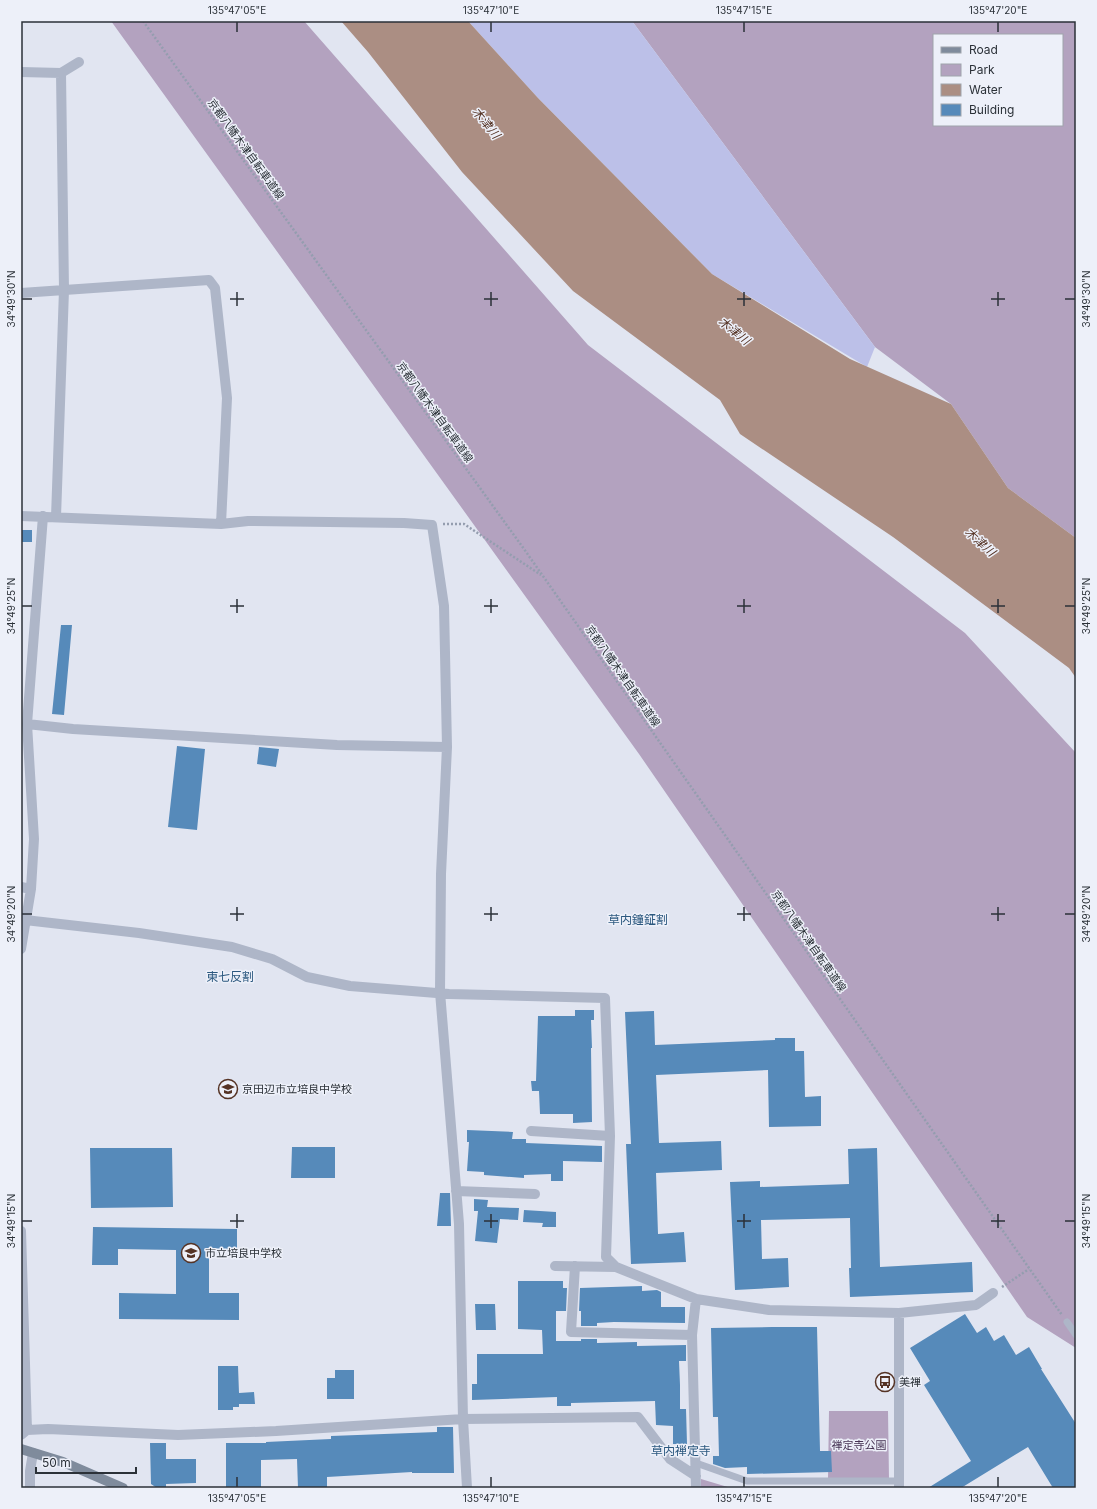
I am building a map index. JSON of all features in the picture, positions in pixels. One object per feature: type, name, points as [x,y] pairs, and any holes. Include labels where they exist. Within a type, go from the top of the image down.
[{"type":"street","points":[[21,72],[61,73],[79,62]]},
{"type":"street","points":[[56,517],[64,290],[61,73]]},
{"type":"street","points":[[21,293],[209,280],[215,288],[227,398],[221,524]]},
{"type":"street","points":[[21,516],[221,524],[248,521],[404,523],[432,525],[444,606],[447,747],[441,874],[440,992],[459,1224],[463,1419],[467,1488]]},
{"type":"street","points":[[21,949],[25,920],[26,888],[34,839],[27,724],[43,516]]},
{"type":"street","points":[[27,724],[73,729],[337,745],[447,747]]},
{"type":"street","points":[[25,920],[139,933],[232,947],[272,960],[307,977],[350,986],[440,992],[605,998],[610,1136],[606,1257],[616,1267]]},
{"type":"street","points":[[531,1131],[610,1136]]},
{"type":"street","points":[[456,1191],[535,1194]]},
{"type":"street","points":[[21,1231],[24,1433],[48,1429],[178,1435],[276,1431],[463,1419],[638,1416],[670,1459],[696,1476]]},
{"type":"street","points":[[555,1266],[616,1267],[696,1300],[769,1310],[898,1313],[976,1305],[993,1293]]},
{"type":"street","points":[[574,1266],[571,1332],[692,1335]]},
{"type":"street","points":[[696,1300],[692,1335],[696,1488]]},
{"type":"street","points":[[898,1313],[899,1485]]},
{"type":"street","points":[[21,1449],[62,1462],[123,1488]]},
{"type":"street","points":[[30,1488],[30,1471],[33,1453]]},
{"type":"lane","points":[[1067,1322],[1076,1336]]},
{"type":"lane","points":[[696,1464],[747,1481],[899,1485]]},
{"type":"path","name":"京都八幡木津自転車道線","points":[[143,21],[543,576],[1067,1322]]},
{"type":"path","points":[[432,525],[464,524],[543,576]]},
{"type":"path","points":[[993,1293],[1029,1269]]},
{"type":"green space","points":[[111,21],[304,21],[588,345],[965,633],[1076,753],[1076,1348],[1027,1317],[639,754]]},
{"type":"green space","points":[[632,21],[1076,21],[1076,538],[1008,488],[951,404],[875,347]]},
{"type":"green space","name":"禅定寺公園","points":[[829,1411],[888,1411],[889,1480],[828,1479]]},
{"type":"green space","points":[[701,1479],[731,1488],[701,1488]]},
{"type":"sand","points":[[468,21],[632,21],[875,347],[867,367],[712,274],[538,98]]},
{"type":"water","name":"木津川","points":[[341,21],[468,21],[538,98],[712,274],[850,359],[951,404],[1008,488],[1076,538],[1076,678],[1069,668],[893,537],[740,434],[720,400],[573,291],[462,172],[368,52]]},
{"type":"building","points":[[21,530],[32,530],[32,542],[21,542]]},
{"type":"building","points":[[61,625],[72,625],[64,715],[52,714]]},
{"type":"building","points":[[177,746],[205,749],[197,830],[168,827]]},
{"type":"building","points":[[259,747],[279,749],[276,767],[257,764]]},
{"type":"building","points":[[575,1010],[594,1010],[594,1020],[591,1020],[592,1122],[573,1123],[573,1114],[540,1114],[539,1091],[532,1091],[531,1081],[536,1081],[538,1016],[575,1016]]},
{"type":"building","points":[[654,1011],[655,1045],[795,1038],[795,1051],[804,1051],[805,1097],[821,1096],[821,1126],[769,1127],[768,1070],[656,1075],[659,1143],[721,1141],[722,1170],[656,1173],[658,1234],[684,1232],[686,1262],[631,1264],[626,1144],[631,1144],[625,1012]]},
{"type":"building","points":[[467,1130],[513,1132],[512,1139],[526,1139],[526,1143],[602,1146],[602,1162],[563,1161],[563,1181],[551,1181],[551,1174],[524,1175],[524,1178],[484,1175],[484,1172],[467,1171],[469,1142],[467,1142]]},
{"type":"building","points":[[292,1147],[335,1147],[335,1178],[291,1178]]},
{"type":"building","points":[[90,1148],[172,1148],[173,1207],[91,1208]]},
{"type":"building","points":[[877,1148],[880,1267],[972,1262],[973,1292],[850,1297],[850,1218],[761,1220],[762,1259],[788,1258],[789,1287],[735,1290],[730,1182],[760,1181],[760,1187],[849,1184],[848,1149]]},
{"type":"building","points":[[440,1193],[450,1193],[451,1226],[437,1226]]},
{"type":"building","points":[[474,1199],[488,1200],[487,1207],[519,1208],[518,1220],[500,1219],[497,1243],[475,1241],[478,1211],[474,1211]]},
{"type":"building","points":[[524,1210],[556,1212],[556,1227],[542,1227],[543,1223],[523,1222]]},
{"type":"building","points":[[93,1227],[237,1229],[237,1250],[209,1250],[209,1293],[239,1293],[239,1320],[119,1319],[119,1293],[176,1294],[176,1250],[118,1249],[118,1265],[92,1265]]},
{"type":"building","points":[[518,1281],[563,1281],[563,1288],[567,1288],[566,1311],[556,1311],[556,1341],[581,1341],[581,1339],[597,1339],[597,1343],[637,1342],[637,1346],[686,1345],[686,1361],[679,1361],[680,1409],[686,1409],[687,1444],[673,1444],[673,1426],[656,1425],[655,1401],[571,1403],[571,1406],[557,1406],[557,1397],[472,1400],[472,1384],[477,1384],[477,1354],[543,1354],[542,1330],[518,1329]]},
{"type":"building","points":[[642,1286],[642,1291],[657,1290],[661,1292],[661,1307],[685,1307],[685,1323],[614,1322],[597,1323],[597,1326],[581,1326],[581,1311],[579,1311],[580,1288]]},
{"type":"building","points":[[475,1304],[495,1304],[496,1330],[476,1330]]},
{"type":"building","points":[[965,1314],[977,1333],[986,1327],[994,1341],[1004,1335],[1016,1355],[1029,1347],[1041,1369],[1076,1424],[1076,1488],[1053,1488],[1028,1447],[961,1488],[928,1488],[971,1461],[924,1385],[930,1381],[910,1348]]},
{"type":"building","points":[[817,1327],[820,1451],[831,1451],[832,1472],[747,1474],[747,1467],[725,1468],[713,1464],[713,1456],[719,1456],[718,1417],[713,1417],[711,1328]]},
{"type":"building","points":[[218,1366],[238,1366],[239,1393],[254,1392],[255,1404],[239,1404],[239,1407],[233,1407],[233,1410],[218,1410]]},
{"type":"building","points":[[335,1370],[354,1370],[354,1399],[327,1399],[327,1378],[335,1378]]},
{"type":"building","points":[[437,1427],[453,1427],[454,1473],[412,1472],[327,1477],[327,1488],[298,1488],[297,1459],[261,1460],[261,1488],[226,1488],[226,1443],[266,1443],[331,1439],[331,1436],[437,1432]]},
{"type":"building","points":[[150,1443],[166,1443],[166,1459],[196,1459],[196,1483],[166,1484],[166,1488],[157,1488],[151,1484]]},
{"type":"place","name":"京田辺市立培良中学校","points":[[228,1089]]},
{"type":"place","name":"市立培良中学校","points":[[191,1253]]},
{"type":"place","name":"美禅","points":[[885,1382]]},
{"type":"district","name":"草内鐘鉦割","points":[[638,920]]},
{"type":"district","name":"東七反割","points":[[230,977]]},
{"type":"district","name":"草内禅定寺","points":[[681,1451]]}]
